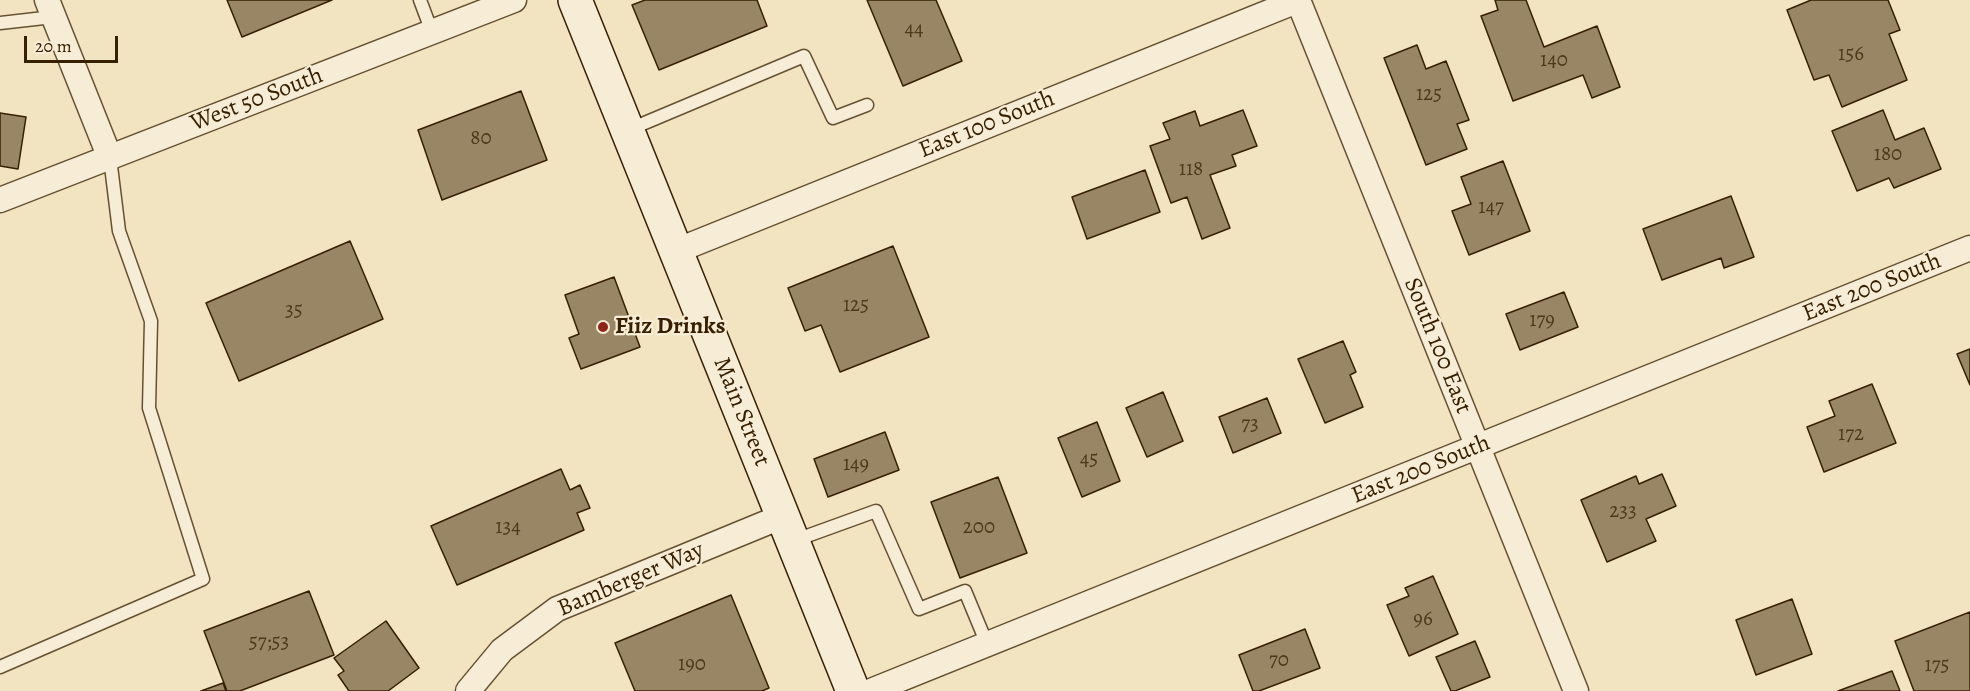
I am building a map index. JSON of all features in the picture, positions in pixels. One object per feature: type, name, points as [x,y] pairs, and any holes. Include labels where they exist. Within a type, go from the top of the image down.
[{"type":"main road","name":"Main Street","points":[[575,0],[853,691]]},
{"type":"street","name":"West 50 South","points":[[0,200],[514,0]]},
{"type":"street","name":"East 100 South","points":[[676,250],[1298,0]]},
{"type":"street","name":"South 100 East","points":[[1298,0],[1576,691]]},
{"type":"street","points":[[50,8],[110,158]]},
{"type":"street","name":"East 200 South","points":[[872,691],[1970,248]]},
{"type":"street","name":"Bamberger Way","points":[[468,691],[502,650],[557,609],[788,529]]},
{"type":"lane","points":[[420,0],[432,32]]},
{"type":"lane","points":[[0,24],[50,8]]},
{"type":"lane","points":[[627,131],[804,56],[833,118],[867,105]]},
{"type":"lane","points":[[0,666],[203,579],[149,408],[150,321],[119,231],[110,158]]},
{"type":"lane","points":[[788,529],[876,511],[919,609],[965,591],[987,644]]},
{"type":"building","points":[[227,0],[332,0],[242,37]]},
{"type":"building","points":[[645,0],[757,0],[767,26],[659,70],[632,5]]},
{"type":"building","points":[[867,0],[936,0],[962,61],[903,86]]},
{"type":"building","points":[[1495,0],[1526,0],[1544,47],[1597,26],[1620,87],[1592,98],[1583,75],[1513,101],[1481,16],[1498,10]]},
{"type":"building","points":[[1811,0],[1888,0],[1900,30],[1889,34],[1907,80],[1842,107],[1829,75],[1814,80],[1787,10]]},
{"type":"building","points":[[1417,45],[1426,69],[1446,61],[1469,120],[1457,124],[1467,149],[1426,165],[1384,58]]},
{"type":"building","points":[[521,91],[547,160],[442,200],[418,130]]},
{"type":"building","points":[[1243,110],[1257,146],[1232,155],[1236,166],[1210,175],[1230,228],[1202,239],[1187,197],[1171,203],[1150,146],[1170,139],[1163,123],[1195,111],[1200,126]]},
{"type":"building","points":[[1883,110],[1895,140],[1924,128],[1941,169],[1894,188],[1889,178],[1857,191],[1832,131]]},
{"type":"building","points":[[0,113],[26,117],[18,169],[0,166]]},
{"type":"building","points":[[1503,161],[1530,231],[1469,255],[1452,211],[1471,204],[1461,177]]},
{"type":"building","points":[[1145,170],[1160,212],[1087,239],[1072,197]]},
{"type":"building","points":[[1731,196],[1754,257],[1724,268],[1721,258],[1662,280],[1643,229]]},
{"type":"building","points":[[350,241],[383,319],[239,381],[206,303]]},
{"type":"building","points":[[893,246],[929,337],[840,372],[821,325],[805,331],[788,288]]},
{"type":"building","points":[[614,277],[640,347],[581,369],[569,338],[579,334],[565,295]]},
{"type":"building","points":[[1564,292],[1578,327],[1520,350],[1506,314]]},
{"type":"building","points":[[1343,341],[1356,372],[1350,375],[1363,407],[1325,423],[1298,359]]},
{"type":"building","points":[[1970,349],[1970,385],[1957,354]]},
{"type":"building","points":[[1872,384],[1896,443],[1824,472],[1807,427],[1835,416],[1829,401]]},
{"type":"building","points":[[1163,392],[1183,441],[1147,457],[1126,408]]},
{"type":"building","points":[[1267,398],[1281,433],[1233,453],[1219,417]]},
{"type":"building","points":[[1097,422],[1120,481],[1082,497],[1058,438]]},
{"type":"building","points":[[885,432],[899,470],[828,497],[814,459]]},
{"type":"building","points":[[561,469],[570,490],[580,485],[590,508],[577,513],[584,530],[457,585],[431,526]]},
{"type":"building","points":[[1662,474],[1676,506],[1646,519],[1656,541],[1607,562],[1581,500],[1636,476],[1639,484]]},
{"type":"building","points":[[998,477],[1027,553],[960,578],[931,502]]},
{"type":"building","points":[[1433,576],[1458,634],[1409,656],[1387,605],[1409,596],[1405,588]]},
{"type":"building","points":[[309,591],[334,655],[240,691],[227,691],[204,631]]},
{"type":"building","points":[[731,595],[769,688],[762,691],[635,691],[615,643]]},
{"type":"building","points":[[1792,599],[1812,654],[1756,675],[1736,620]]},
{"type":"building","points":[[1970,612],[1970,691],[1914,691],[1895,641]]},
{"type":"building","points":[[386,621],[419,668],[388,691],[349,691],[338,675],[344,671],[334,658]]},
{"type":"building","points":[[1305,629],[1320,668],[1259,691],[1253,691],[1239,655]]},
{"type":"building","points":[[1475,641],[1490,677],[1451,691],[1436,657]]},
{"type":"building","points":[[1892,671],[1900,691],[1838,691]]},
{"type":"building","points":[[223,683],[226,691],[201,691]]},
{"type":"place","name":"Fiiz Drinks","points":[[603,327]]}]
